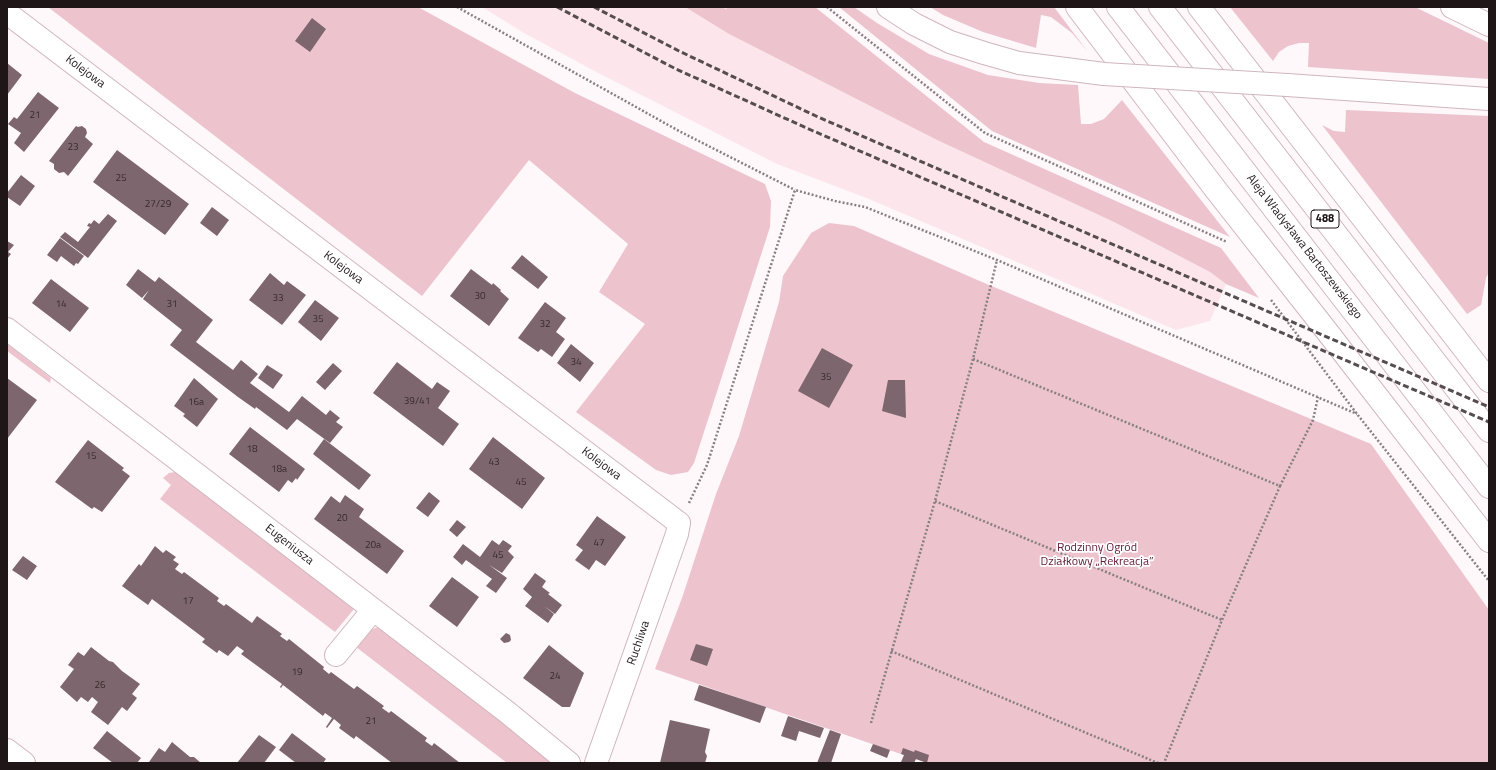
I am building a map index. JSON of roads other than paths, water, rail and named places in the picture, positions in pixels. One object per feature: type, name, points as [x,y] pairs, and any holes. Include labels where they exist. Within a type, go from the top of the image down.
[{"type":"main road","points":[[888,7],[914,24],[950,42],[1019,63],[1104,74],[1489,99]]},
{"type":"main road","points":[[1077,7],[1211,184],[1322,324],[1489,541]]},
{"type":"main road","name":"Aleja Władysława Bartoszewskiego","points":[[1118,7],[1489,488]]},
{"type":"main road","name":"488","points":[[1160,7],[1489,430]]},
{"type":"main road","points":[[1199,7],[1489,381]]},
{"type":"main road","points":[[1452,7],[1489,25]]},
{"type":"main road","name":"Kolejowa","points":[[7,13],[679,523]]},
{"type":"main road","name":"Eugeniusza","points":[[7,329],[507,712],[569,763]]},
{"type":"main road","name":"Ruchliwa","points":[[596,763],[677,534],[679,523]]},
{"type":"main road","points":[[336,655],[373,610]]},
{"type":"main road","points":[[7,750],[24,763]]},
{"type":"railway","points":[[557,7],[676,69],[811,130],[1489,422]]},
{"type":"railway","points":[[594,7],[679,51],[818,117],[1489,407]]},
{"type":"park label","name":"Rodzinny Ogród Działkowy „Rekreacja”","points":[[1097,555]]}]
